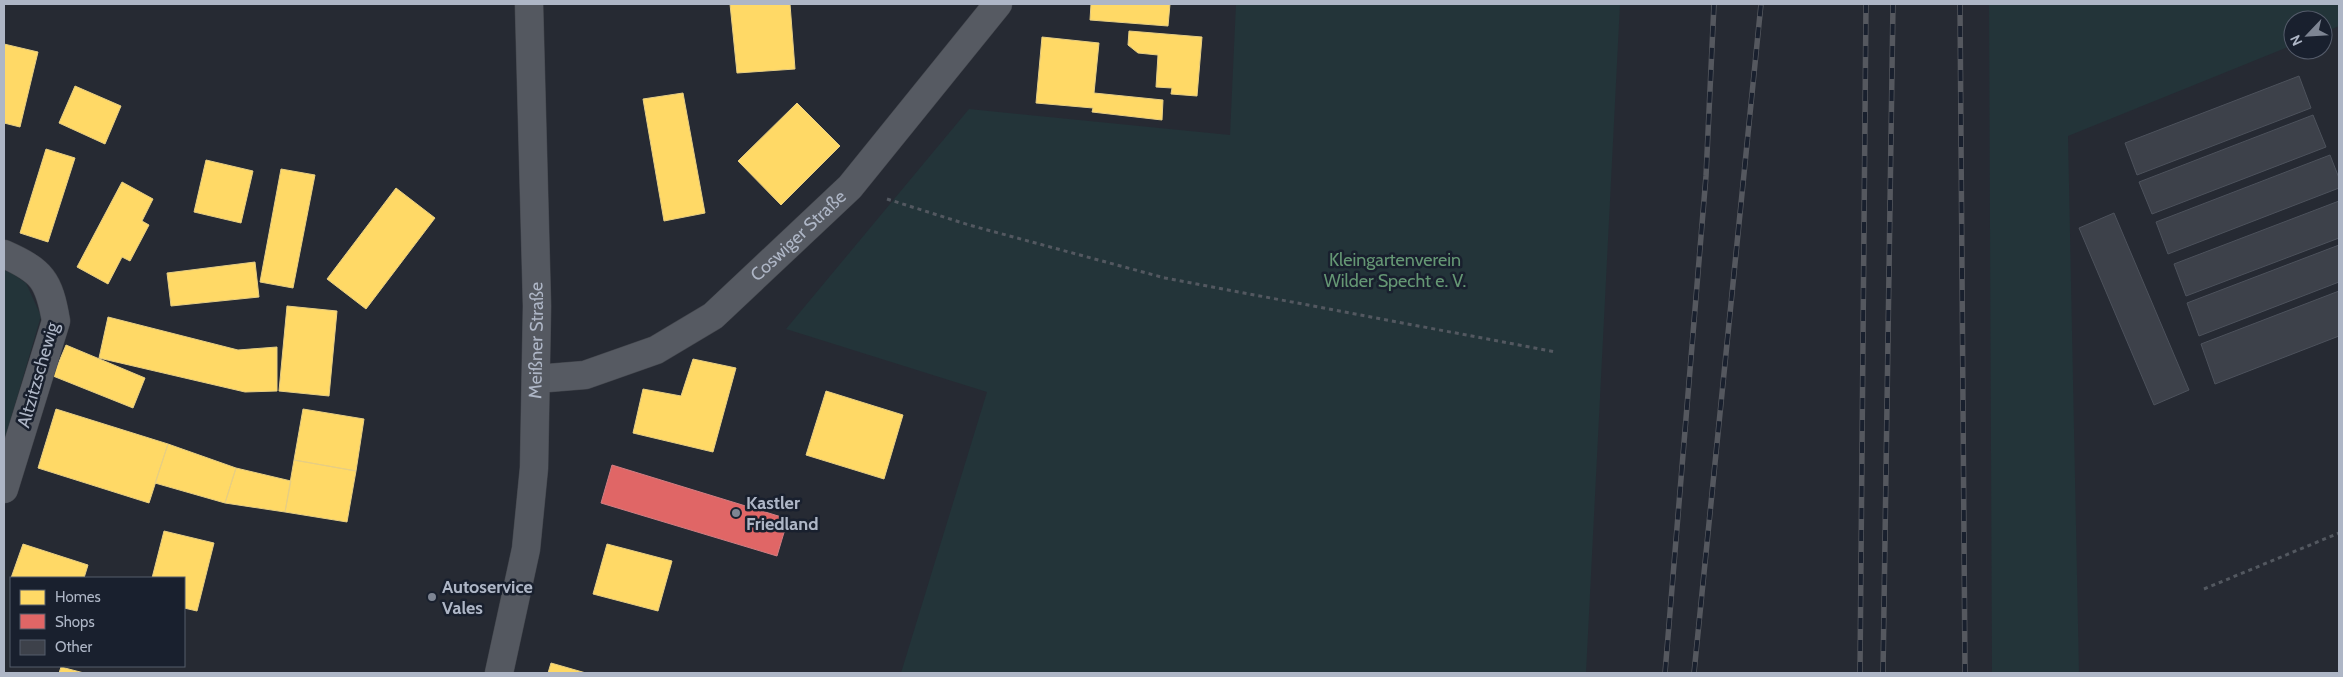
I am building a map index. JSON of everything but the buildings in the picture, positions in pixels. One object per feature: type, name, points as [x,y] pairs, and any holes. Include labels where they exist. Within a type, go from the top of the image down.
[{"type":"main road","name":"Meißner Straße","points":[[500,673],[526,549],[534,468],[536,379],[529,4]]},
{"type":"street","name":"Coswiger Straße","points":[[536,379],[585,375],[656,350],[713,316],[850,187],[998,4]]},
{"type":"street","name":"Altzitzschewig","points":[[4,254],[21,262],[42,276],[52,296],[56,322],[4,488]]},
{"type":"path","points":[[850,187],[969,225],[1165,278],[1556,352]]},
{"type":"path","points":[[2204,589],[2339,533]]},
{"type":"green space","name":"Kleingartenverein Wilder Specht e. V.","points":[[1236,4],[1620,4],[1586,673],[901,673],[987,392],[786,329],[969,109],[1230,135]]},
{"type":"green space","points":[[1989,4],[2339,4],[2339,26],[2333,29],[2333,10],[2283,10],[2283,49],[2068,136],[2079,673],[1992,673]]},
{"type":"green space","points":[[4,268],[26,283],[41,316],[4,442]]},
{"type":"railway","points":[[1665,673],[1706,176],[1714,4]]},
{"type":"railway","points":[[1694,673],[1761,4]]},
{"type":"railway","points":[[1860,673],[1866,4]]},
{"type":"railway","points":[[1883,673],[1893,4]]},
{"type":"railway","points":[[1960,4],[1965,673]]},
{"type":"place","name":"Kastler Friedland","points":[[736,513]]},
{"type":"place","name":"Autoservice Vales","points":[[432,597]]}]
